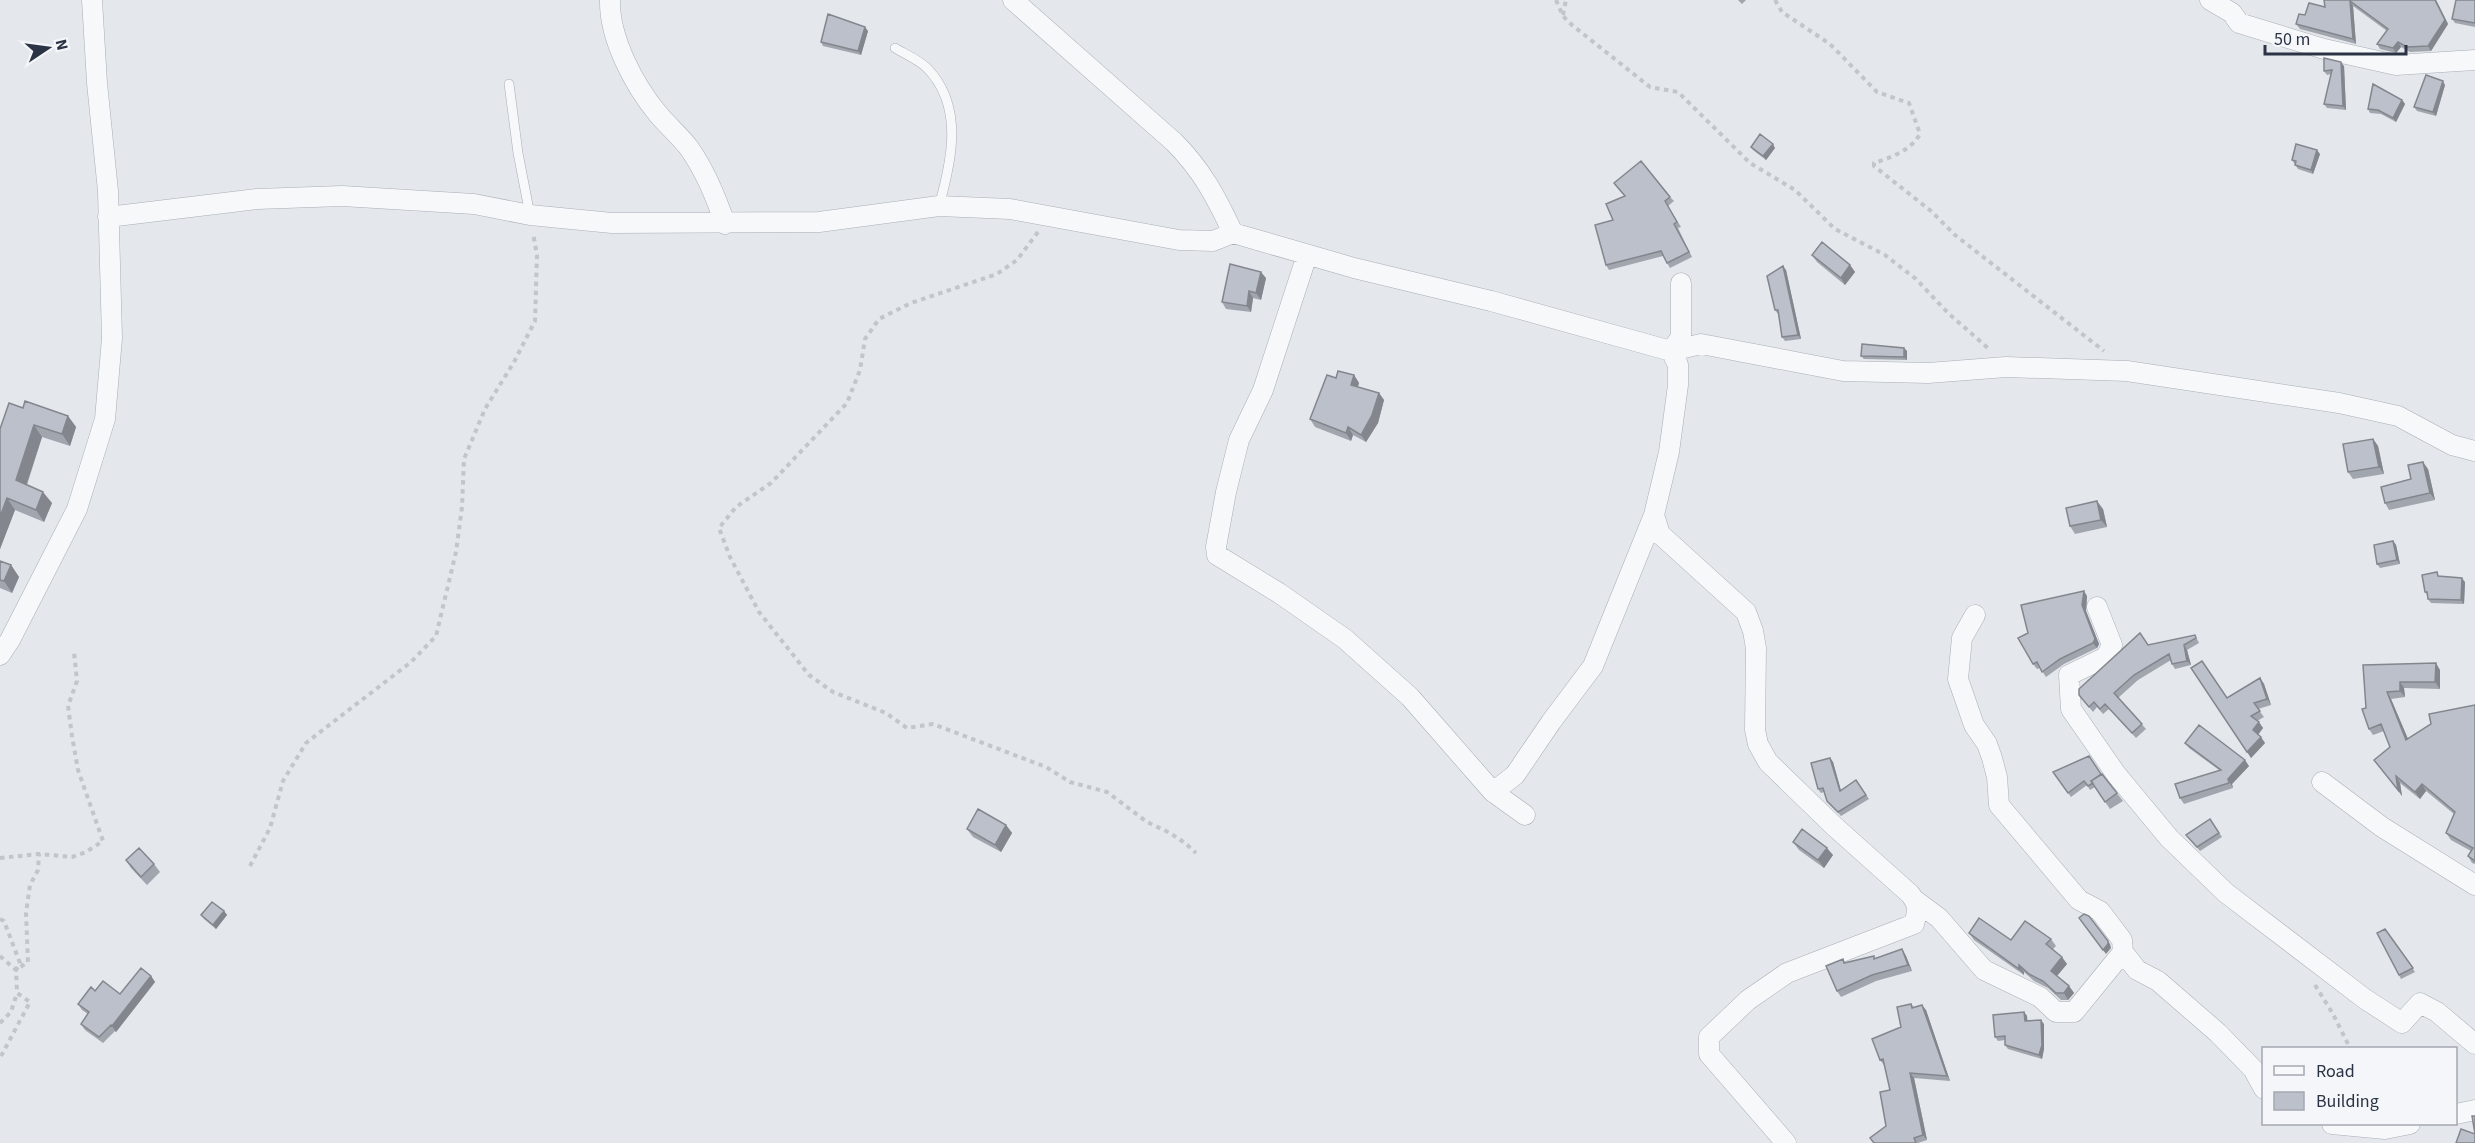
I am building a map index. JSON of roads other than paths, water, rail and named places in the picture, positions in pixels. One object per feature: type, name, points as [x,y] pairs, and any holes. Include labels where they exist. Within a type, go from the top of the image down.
[{"type":"street","points":[[0,655],[10,640],[77,508],[105,419],[112,338],[108,191],[97,83],[92,0]]},
{"type":"street","points":[[610,0],[609,12],[622,54],[637,85],[658,114],[689,148],[712,186],[725,224]]},
{"type":"street","points":[[1013,0],[1174,141],[1195,163],[1216,197],[1233,233]]},
{"type":"street","points":[[2210,0],[2232,13],[2239,23],[2351,56],[2396,65],[2475,60]]},
{"type":"street","points":[[108,217],[257,199],[342,196],[474,204],[530,215],[612,223],[819,222],[939,206],[1010,209],[1179,240],[1213,241],[1233,233],[1307,255],[1491,301],[1671,351],[1701,344],[1843,371],[1928,373],[2006,367],[2127,371],[2339,403],[2398,416],[2452,445],[2475,451]]},
{"type":"street","points":[[1307,255],[1263,390],[1239,440],[1226,492],[1216,547],[1217,555],[1279,593],[1345,639],[1410,697],[1493,792],[1525,815]]},
{"type":"street","points":[[1671,351],[1681,337],[1681,283]]},
{"type":"street","points":[[1493,792],[1515,775],[1593,666],[1654,515],[1669,452],[1678,385],[1678,365],[1671,351]]},
{"type":"street","points":[[1654,515],[1660,534],[1746,612],[1754,631],[1756,648],[1755,730],[1758,744],[1768,762],[1916,902],[1939,918],[1984,970],[2040,997],[2056,1012],[2074,1012],[2124,952]]},
{"type":"street","points":[[2097,607],[2112,645],[2106,657],[2068,675],[2071,709],[2115,774],[2169,838],[2226,893],[2365,999],[2402,1023],[2420,1003],[2438,1012],[2475,1044]]},
{"type":"street","points":[[1975,615],[1962,638],[1958,679],[1974,725],[1987,744],[1992,758],[1997,777],[1996,792],[1999,805],[2079,900],[2100,911],[2122,940],[2124,952],[2137,970],[2158,981],[2218,1033],[2253,1070],[2262,1086]]},
{"type":"street","points":[[2322,782],[2382,827],[2475,885]]},
{"type":"street","points":[[1786,1143],[1709,1054],[1709,1037],[1748,1000],[1787,973],[1914,924],[1918,911],[1916,902]]},
{"type":"street","points":[[2457,1114],[2475,1110]]},
{"type":"street","points":[[2343,1125],[2385,1129],[2405,1125]]},
{"type":"lane","points":[[895,48],[927,68],[948,100],[952,123],[950,165],[939,206]]},
{"type":"lane","points":[[509,84],[518,153],[530,215]]}]
